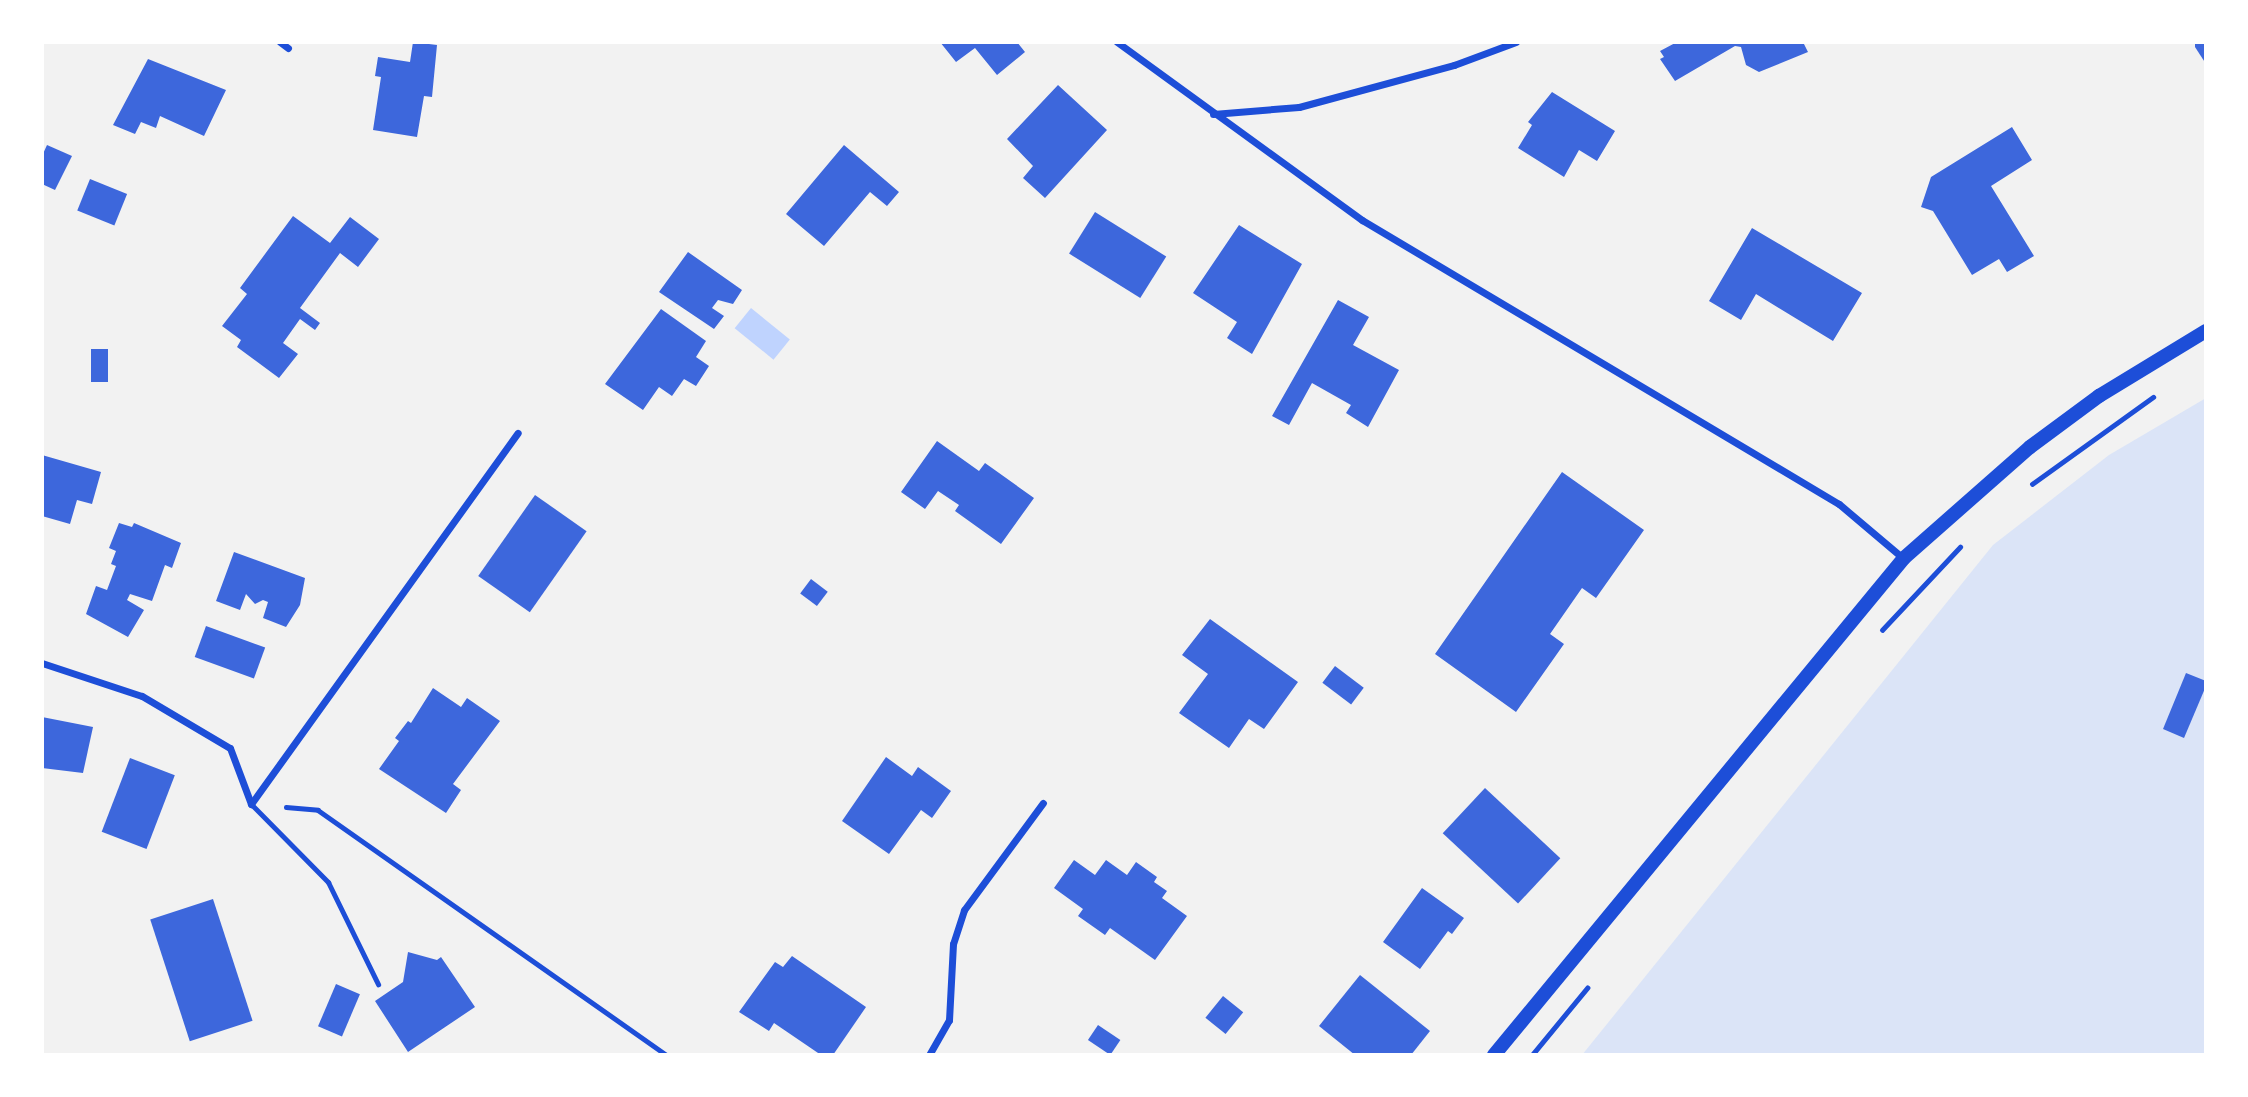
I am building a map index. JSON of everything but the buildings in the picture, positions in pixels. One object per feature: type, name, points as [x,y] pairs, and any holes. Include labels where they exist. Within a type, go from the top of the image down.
[{"type":"main road","points":[[1494,1055],[1904,558],[2030,447],[2099,396],[2206,331]]},
{"type":"street","points":[[280,42],[288,48]]},
{"type":"street","points":[[1117,42],[1362,220],[1839,504],[1904,558]]},
{"type":"street","points":[[1213,114],[1299,107],[1454,65],[1516,42]]},
{"type":"street","points":[[251,804],[518,433]]},
{"type":"street","points":[[42,663],[142,696],[230,748],[251,804]]},
{"type":"street","points":[[929,1055],[949,1020],[953,944],[964,910],[1044,803]]},
{"type":"lane","points":[[251,804],[328,882],[378,984]]},
{"type":"path","points":[[2027,488],[2157,394]]},
{"type":"path","points":[[1928,580],[1963,544]]},
{"type":"path","points":[[251,804],[317,810],[666,1055]]},
{"type":"shaded area","points":[[2206,398],[2206,1055],[1582,1055],[1993,545],[2109,455]]},
{"type":"water","points":[[751,308],[790,339],[773,360],[735,328]]}]
